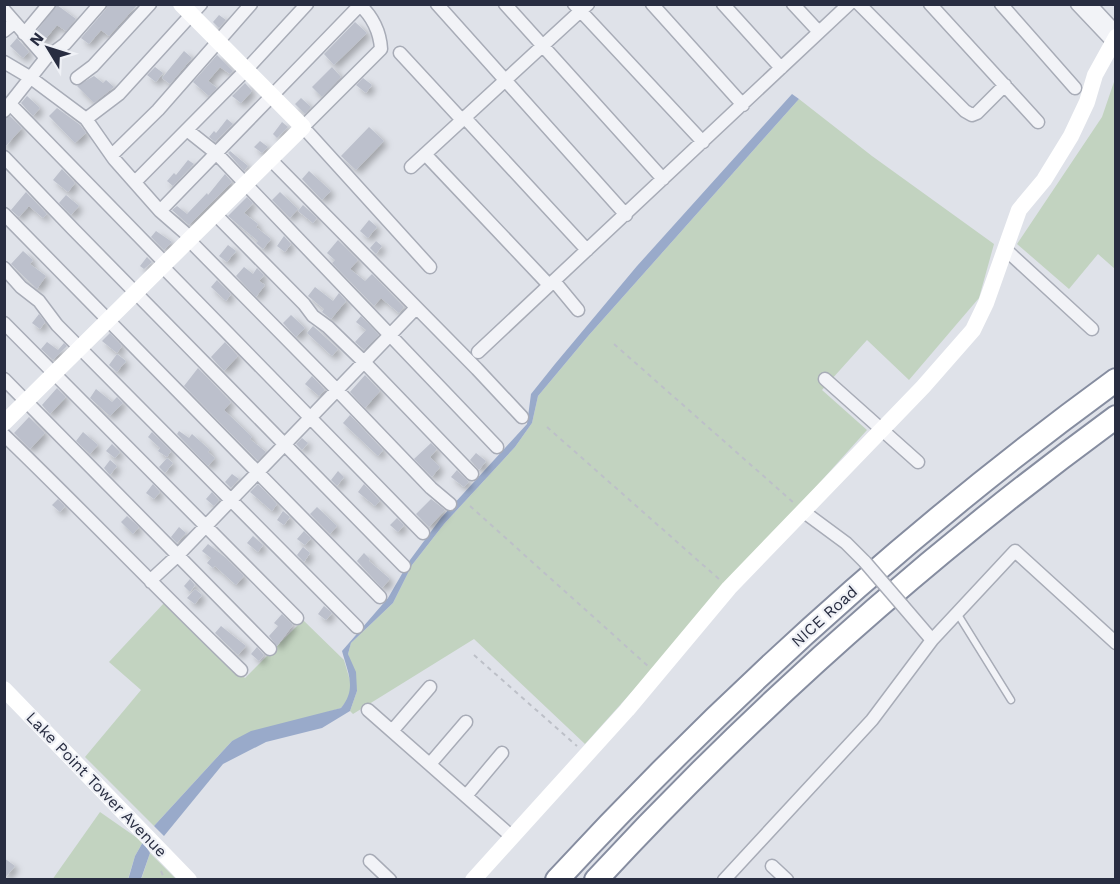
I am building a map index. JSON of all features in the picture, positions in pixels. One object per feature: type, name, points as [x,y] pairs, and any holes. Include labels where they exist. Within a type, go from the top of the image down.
[{"type":"highway","name":"NICE Road","points":[[557,879],[672,762],[814,624],[961,499],[1116,380]]},
{"type":"highway","name":"NICE Road","points":[[596,879],[670,801],[920,570],[1004,501],[1116,417]]},
{"type":"street","points":[[24,34],[49,4]]},
{"type":"street","points":[[100,4],[65,44],[46,58],[7,107],[164,265],[309,418],[423,533]]},
{"type":"street","points":[[77,78],[93,66],[150,4]]},
{"type":"street","points":[[112,155],[158,110],[251,4]]},
{"type":"street","points":[[135,182],[246,70],[307,4]]},
{"type":"street","points":[[437,4],[626,215]]},
{"type":"street","points":[[505,4],[663,179]]},
{"type":"street","points":[[651,4],[743,105]]},
{"type":"street","points":[[723,4],[782,68]]},
{"type":"street","points":[[793,4],[819,32]]},
{"type":"street","points":[[478,352],[849,4]]},
{"type":"street","points":[[859,4],[965,111],[972,115],[977,113],[1005,85]]},
{"type":"street","points":[[930,4],[1038,122]]},
{"type":"street","points":[[1001,4],[1075,88]]},
{"type":"street","points":[[1077,4],[1115,37]]},
{"type":"street","points":[[1090,4],[1115,37]]},
{"type":"street","points":[[4,423],[381,49],[381,35],[360,5],[160,211]]},
{"type":"street","points":[[411,167],[543,46],[581,7],[703,142]]},
{"type":"street","points":[[86,119],[119,94],[191,8],[217,41],[303,127],[430,267]]},
{"type":"street","points":[[4,10],[9,27],[24,34],[46,58]]},
{"type":"street","points":[[473,879],[657,674],[729,588],[804,512],[973,330],[986,303],[1019,210],[1044,180],[1071,136],[1087,102],[1095,75],[1115,37]]},
{"type":"street","points":[[400,53],[587,250]]},
{"type":"street","points":[[4,62],[31,78],[86,119],[112,155],[160,211],[190,239],[431,488],[450,504]]},
{"type":"street","points":[[187,130],[216,154],[497,447]]},
{"type":"street","points":[[425,154],[578,310]]},
{"type":"street","points":[[4,156],[135,293],[404,566]]},
{"type":"street","points":[[270,159],[522,417]]},
{"type":"street","points":[[4,214],[380,597]]},
{"type":"street","points":[[215,214],[304,304],[313,316],[328,327],[364,362],[472,474]]},
{"type":"street","points":[[1005,249],[1092,329]]},
{"type":"street","points":[[4,268],[39,302],[57,325],[357,627]]},
{"type":"street","points":[[152,582],[152,579],[177,556],[416,308]]},
{"type":"street","points":[[4,323],[297,618]]},
{"type":"street","points":[[4,379],[270,650]]},
{"type":"street","points":[[825,379],[918,462]]},
{"type":"street","points":[[4,435],[241,670]]},
{"type":"street","points":[[804,512],[846,543],[932,640]]},
{"type":"street","points":[[724,879],[872,720],[932,640],[1015,551],[1116,642]]},
{"type":"street","points":[[392,731],[430,687]]},
{"type":"street","name":"Lake Point Tower Avenue","points":[[4,689],[189,879]]},
{"type":"street","points":[[368,710],[511,836]]},
{"type":"street","points":[[430,764],[466,722]]},
{"type":"street","points":[[466,796],[502,753]]},
{"type":"street","points":[[370,861],[390,879]]},
{"type":"street","points":[[772,866],[787,879]]},
{"type":"lane","points":[[957,613],[1011,700]]},
{"type":"path","points":[[614,344],[804,512]]},
{"type":"path","points":[[548,427],[729,588]]},
{"type":"path","points":[[470,506],[657,674]]},
{"type":"path","points":[[474,655],[586,754]]},
{"type":"green space","points":[[1115,79],[1115,269],[1098,254],[1069,289],[1017,244],[1102,117]]},
{"type":"green space","points":[[799,99],[872,156],[994,244],[979,298],[909,380],[867,340],[822,390],[867,430],[585,744],[474,639],[353,714],[350,711],[357,691],[348,654],[351,643],[393,603],[412,565],[444,524],[515,447],[532,423],[538,396],[589,335]]},
{"type":"green space","points":[[164,603],[245,678],[303,620],[344,660],[351,684],[349,698],[341,708],[232,741],[154,826],[85,757],[141,690],[109,662]]},
{"type":"green space","points":[[100,812],[143,842],[135,856],[128,879],[52,880]]},
{"type":"green space","points":[[150,853],[176,879],[141,880]]},
{"type":"water","points":[[792,94],[799,99],[589,335],[538,396],[532,423],[515,447],[444,524],[412,565],[393,603],[351,643],[348,654],[356,672],[357,691],[350,711],[322,728],[266,742],[223,764],[164,836],[154,826],[232,741],[251,731],[341,708],[349,694],[350,687],[349,674],[342,651],[388,598],[410,560],[441,518],[527,424],[531,394],[555,364],[637,266]]},
{"type":"water","points":[[143,842],[150,853],[141,879],[128,880],[135,856]]},
{"type":"building","points":[[108,4],[138,4],[109,36],[101,30],[89,44],[81,38]]},
{"type":"building","points":[[57,5],[76,19],[66,31],[57,25],[43,42],[35,33]]},
{"type":"building","points":[[219,15],[226,20],[219,28],[213,22]]},
{"type":"building","points":[[355,22],[367,33],[334,65],[324,54]]},
{"type":"building","points":[[17,38],[29,52],[23,58],[10,46]]},
{"type":"building","points":[[184,51],[192,58],[170,84],[162,78]]},
{"type":"building","points":[[217,55],[233,71],[230,74],[220,67],[208,81],[217,88],[209,96],[193,82]]},
{"type":"building","points":[[155,67],[163,73],[156,82],[147,75]]},
{"type":"building","points":[[332,67],[341,77],[322,97],[312,87]]},
{"type":"building","points":[[94,76],[103,83],[106,80],[114,87],[94,103],[77,86]]},
{"type":"building","points":[[363,78],[372,85],[366,93],[356,85]]},
{"type":"building","points":[[245,83],[252,91],[241,103],[232,96]]},
{"type":"building","points":[[27,96],[40,108],[33,116],[21,103]]},
{"type":"building","points":[[301,98],[311,107],[305,114],[295,104]]},
{"type":"building","points":[[57,108],[80,125],[86,133],[75,143],[49,116]]},
{"type":"building","points":[[10,116],[22,128],[4,148],[4,119]]},
{"type":"building","points":[[227,119],[233,124],[215,142],[209,137],[214,131],[216,133]]},
{"type":"building","points":[[282,122],[288,127],[277,138],[273,134]]},
{"type":"building","points":[[369,127],[384,141],[356,170],[341,156]]},
{"type":"building","points":[[260,141],[268,147],[262,153],[254,147]]},
{"type":"building","points":[[230,151],[248,166],[244,171],[228,153]]},
{"type":"building","points":[[188,160],[194,164],[173,186],[167,181],[174,173],[176,175]]},
{"type":"building","points":[[62,169],[75,183],[68,192],[53,180]]},
{"type":"building","points":[[309,171],[331,191],[322,200],[302,179]]},
{"type":"building","points":[[225,174],[232,182],[189,225],[172,210],[177,206],[187,214],[207,193],[208,195]]},
{"type":"building","points":[[26,192],[47,214],[43,218],[29,206],[19,217],[11,210]]},
{"type":"building","points":[[280,192],[298,209],[290,218],[272,200]]},
{"type":"building","points":[[66,195],[79,206],[71,215],[59,203]]},
{"type":"building","points":[[247,197],[253,203],[244,213],[271,239],[263,249],[256,243],[258,241],[228,216]]},
{"type":"building","points":[[303,205],[317,218],[313,223],[298,211]]},
{"type":"building","points":[[369,220],[377,227],[368,238],[360,231]]},
{"type":"building","points":[[156,231],[172,242],[164,250],[151,237]]},
{"type":"building","points":[[284,236],[291,244],[285,252],[277,246]]},
{"type":"building","points":[[338,240],[358,260],[350,269],[365,281],[372,274],[404,307],[399,313],[381,298],[374,306],[332,263],[335,260],[327,253]]},
{"type":"building","points":[[376,241],[382,246],[376,254],[370,248]]},
{"type":"building","points":[[228,245],[236,251],[227,262],[219,256]]},
{"type":"building","points":[[23,251],[33,260],[30,264],[46,276],[37,289],[11,264]]},
{"type":"building","points":[[147,257],[152,262],[144,269],[140,266]]},
{"type":"building","points":[[244,267],[253,274],[257,268],[264,275],[259,281],[265,285],[256,297],[236,276]]},
{"type":"building","points":[[217,280],[231,294],[226,301],[211,287]]},
{"type":"building","points":[[315,287],[333,301],[339,293],[346,301],[331,319],[322,312],[324,309],[308,296]]},
{"type":"building","points":[[39,314],[45,322],[40,329],[32,323]]},
{"type":"building","points":[[291,315],[305,328],[296,337],[283,323]]},
{"type":"building","points":[[361,316],[379,335],[364,350],[355,342],[366,330],[356,322]]},
{"type":"building","points":[[313,326],[338,349],[332,356],[307,333]]},
{"type":"building","points":[[110,333],[122,346],[117,353],[102,341]]},
{"type":"building","points":[[47,342],[58,350],[64,343],[67,346],[53,360],[41,349]]},
{"type":"building","points":[[225,342],[238,356],[224,371],[211,357]]},
{"type":"building","points":[[117,354],[126,361],[117,372],[109,365]]},
{"type":"building","points":[[198,368],[231,402],[224,410],[252,437],[250,439],[266,452],[258,461],[184,386]]},
{"type":"building","points":[[365,375],[380,391],[365,408],[350,392]]},
{"type":"building","points":[[312,376],[325,390],[319,396],[305,384]]},
{"type":"building","points":[[57,388],[66,397],[50,414],[42,405]]},
{"type":"building","points":[[96,389],[112,402],[117,397],[123,403],[110,416],[90,398]]},
{"type":"building","points":[[350,415],[383,450],[378,456],[343,423]]},
{"type":"building","points":[[29,417],[45,433],[30,449],[14,433]]},
{"type":"building","points":[[179,431],[189,438],[192,434],[210,450],[208,452],[215,458],[208,466],[177,434]]},
{"type":"building","points":[[83,432],[98,445],[90,454],[76,441]]},
{"type":"building","points":[[152,432],[171,451],[167,457],[158,451],[160,448],[148,437]]},
{"type":"building","points":[[302,438],[308,443],[302,450],[296,444]]},
{"type":"building","points":[[431,443],[437,449],[430,457],[440,467],[432,477],[414,459]]},
{"type":"building","points":[[112,444],[120,452],[115,458],[106,451]]},
{"type":"building","points":[[476,453],[486,461],[479,470],[470,460]]},
{"type":"building","points":[[167,458],[173,463],[165,473],[159,467]]},
{"type":"building","points":[[110,460],[117,466],[110,475],[104,468]]},
{"type":"building","points":[[457,470],[469,482],[464,487],[451,477]]},
{"type":"building","points":[[338,471],[344,477],[337,486],[331,480]]},
{"type":"building","points":[[232,474],[239,479],[231,488],[225,482]]},
{"type":"building","points":[[153,484],[160,492],[154,499],[146,493]]},
{"type":"building","points":[[258,484],[277,504],[272,511],[250,492]]},
{"type":"building","points":[[364,484],[380,501],[375,506],[358,492]]},
{"type":"building","points":[[212,492],[219,500],[214,506],[206,499]]},
{"type":"building","points":[[58,499],[65,506],[60,512],[52,505]]},
{"type":"building","points":[[431,499],[445,510],[429,527],[416,514]]},
{"type":"building","points":[[317,507],[337,526],[330,534],[310,514]]},
{"type":"building","points":[[283,511],[290,517],[284,525],[277,520]]},
{"type":"building","points":[[127,516],[139,527],[133,534],[121,522]]},
{"type":"building","points":[[397,518],[404,525],[398,532],[390,525]]},
{"type":"building","points":[[179,527],[186,533],[177,543],[171,537]]},
{"type":"building","points":[[304,531],[311,538],[305,545],[297,539]]},
{"type":"building","points":[[253,536],[263,545],[258,552],[247,543]]},
{"type":"building","points":[[208,544],[244,576],[236,585],[215,566],[213,568],[207,563],[211,558],[202,551]]},
{"type":"building","points":[[303,547],[310,553],[304,562],[297,555]]},
{"type":"building","points":[[364,553],[370,559],[369,561],[390,579],[382,588],[357,561]]},
{"type":"building","points":[[190,579],[195,585],[190,592],[184,586]]},
{"type":"building","points":[[195,589],[202,595],[195,604],[187,598]]},
{"type":"building","points":[[324,606],[332,613],[326,620],[318,614]]},
{"type":"building","points":[[282,614],[293,625],[277,646],[269,636],[278,626],[274,623]]},
{"type":"building","points":[[221,626],[246,646],[238,655],[215,633]]},
{"type":"building","points":[[257,647],[264,655],[259,661],[251,654]]},
{"type":"building","points":[[4,858],[15,866],[4,879]]}]
